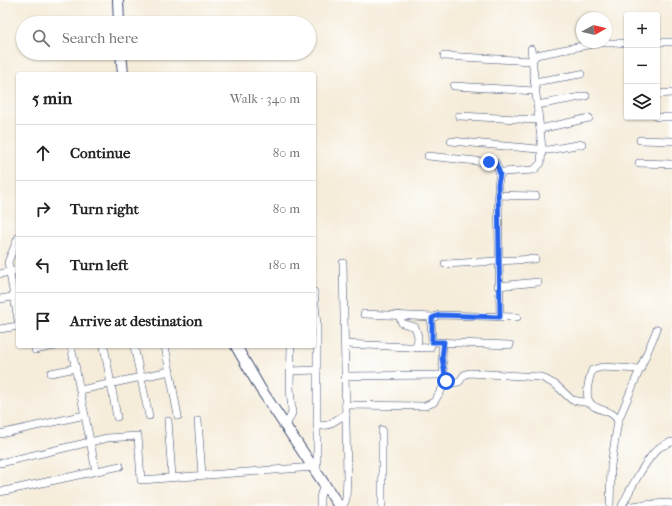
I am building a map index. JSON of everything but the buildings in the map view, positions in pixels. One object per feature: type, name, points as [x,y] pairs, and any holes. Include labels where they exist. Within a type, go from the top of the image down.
[{"type":"main road","points":[[118,0],[119,16]]},
{"type":"main road","points":[[122,60],[123,72]]},
{"type":"main road","points":[[237,348],[260,388],[339,506]]},
{"type":"street","points":[[660,42],[672,42]]},
{"type":"street","points":[[532,60],[536,55],[585,45],[624,43]]},
{"type":"street","points":[[500,174],[503,172],[534,170],[541,163],[542,148],[531,49]]},
{"type":"street","points":[[444,56],[532,60]]},
{"type":"street","points":[[534,82],[582,74]]},
{"type":"street","points":[[454,86],[535,91]]},
{"type":"street","points":[[660,94],[672,93]]},
{"type":"street","points":[[537,105],[586,96]]},
{"type":"street","points":[[459,116],[538,120]]},
{"type":"street","points":[[660,117],[672,117]]},
{"type":"street","points":[[540,129],[589,118]]},
{"type":"street","points":[[640,140],[672,140]]},
{"type":"street","points":[[451,141],[542,148],[548,150],[582,144]]},
{"type":"street","points":[[428,156],[493,161],[496,163],[500,174],[498,177],[498,286],[500,317]]},
{"type":"street","points":[[639,163],[672,164]]},
{"type":"street","points":[[498,195],[536,196]]},
{"type":"street","points":[[0,299],[15,296],[8,262],[16,243]]},
{"type":"street","points":[[445,264],[535,259]]},
{"type":"street","points":[[343,263],[347,493],[343,506]]},
{"type":"street","points":[[0,274],[16,270]]},
{"type":"street","points":[[498,286],[538,282]]},
{"type":"street","points":[[364,314],[434,317],[517,317]]},
{"type":"street","points":[[398,316],[402,322],[415,327],[418,336],[417,348]]},
{"type":"street","points":[[345,344],[430,348],[432,342],[432,318],[434,317]]},
{"type":"street","points":[[0,329],[16,326]]},
{"type":"street","points":[[610,506],[610,470],[618,421],[657,329]]},
{"type":"street","points":[[432,342],[510,345]]},
{"type":"street","points":[[346,405],[428,406],[434,402],[445,384],[442,358],[444,342]]},
{"type":"street","points":[[0,463],[107,438],[138,436],[141,480],[202,475],[315,470],[318,426],[316,344]]},
{"type":"street","points":[[35,350],[45,348]]},
{"type":"street","points":[[71,348],[96,471]]},
{"type":"street","points":[[104,348],[117,417]]},
{"type":"street","points":[[134,348],[149,416]]},
{"type":"street","points":[[165,348],[178,416]]},
{"type":"street","points":[[286,426],[292,413],[290,387],[291,348]]},
{"type":"street","points":[[618,421],[612,414],[593,408],[590,403],[587,395],[592,370],[602,367],[641,369]]},
{"type":"street","points":[[51,373],[76,368]]},
{"type":"street","points":[[291,371],[317,370]]},
{"type":"street","points":[[80,390],[170,371]]},
{"type":"street","points":[[445,384],[459,382],[464,375],[469,373],[540,377],[556,385],[563,394],[572,400],[590,403]]},
{"type":"street","points":[[346,376],[445,375]]},
{"type":"street","points":[[318,426],[328,425],[346,414]]},
{"type":"street","points":[[0,434],[85,416]]},
{"type":"street","points":[[168,421],[172,477]]},
{"type":"street","points":[[198,421],[202,475]]},
{"type":"street","points":[[382,430],[382,506]]},
{"type":"street","points":[[622,506],[634,481],[648,462],[660,447],[672,442]]},
{"type":"street","points":[[0,492],[120,466]]},
{"type":"street","points":[[320,506],[320,497],[324,484]]},
{"type":"street","points":[[631,506],[667,503],[672,504]]},
{"type":"route","points":[[446,381],[442,358],[444,342],[432,342],[432,318],[439,315],[500,317],[498,286],[498,177],[500,174],[496,163],[493,161],[489,162]]}]
